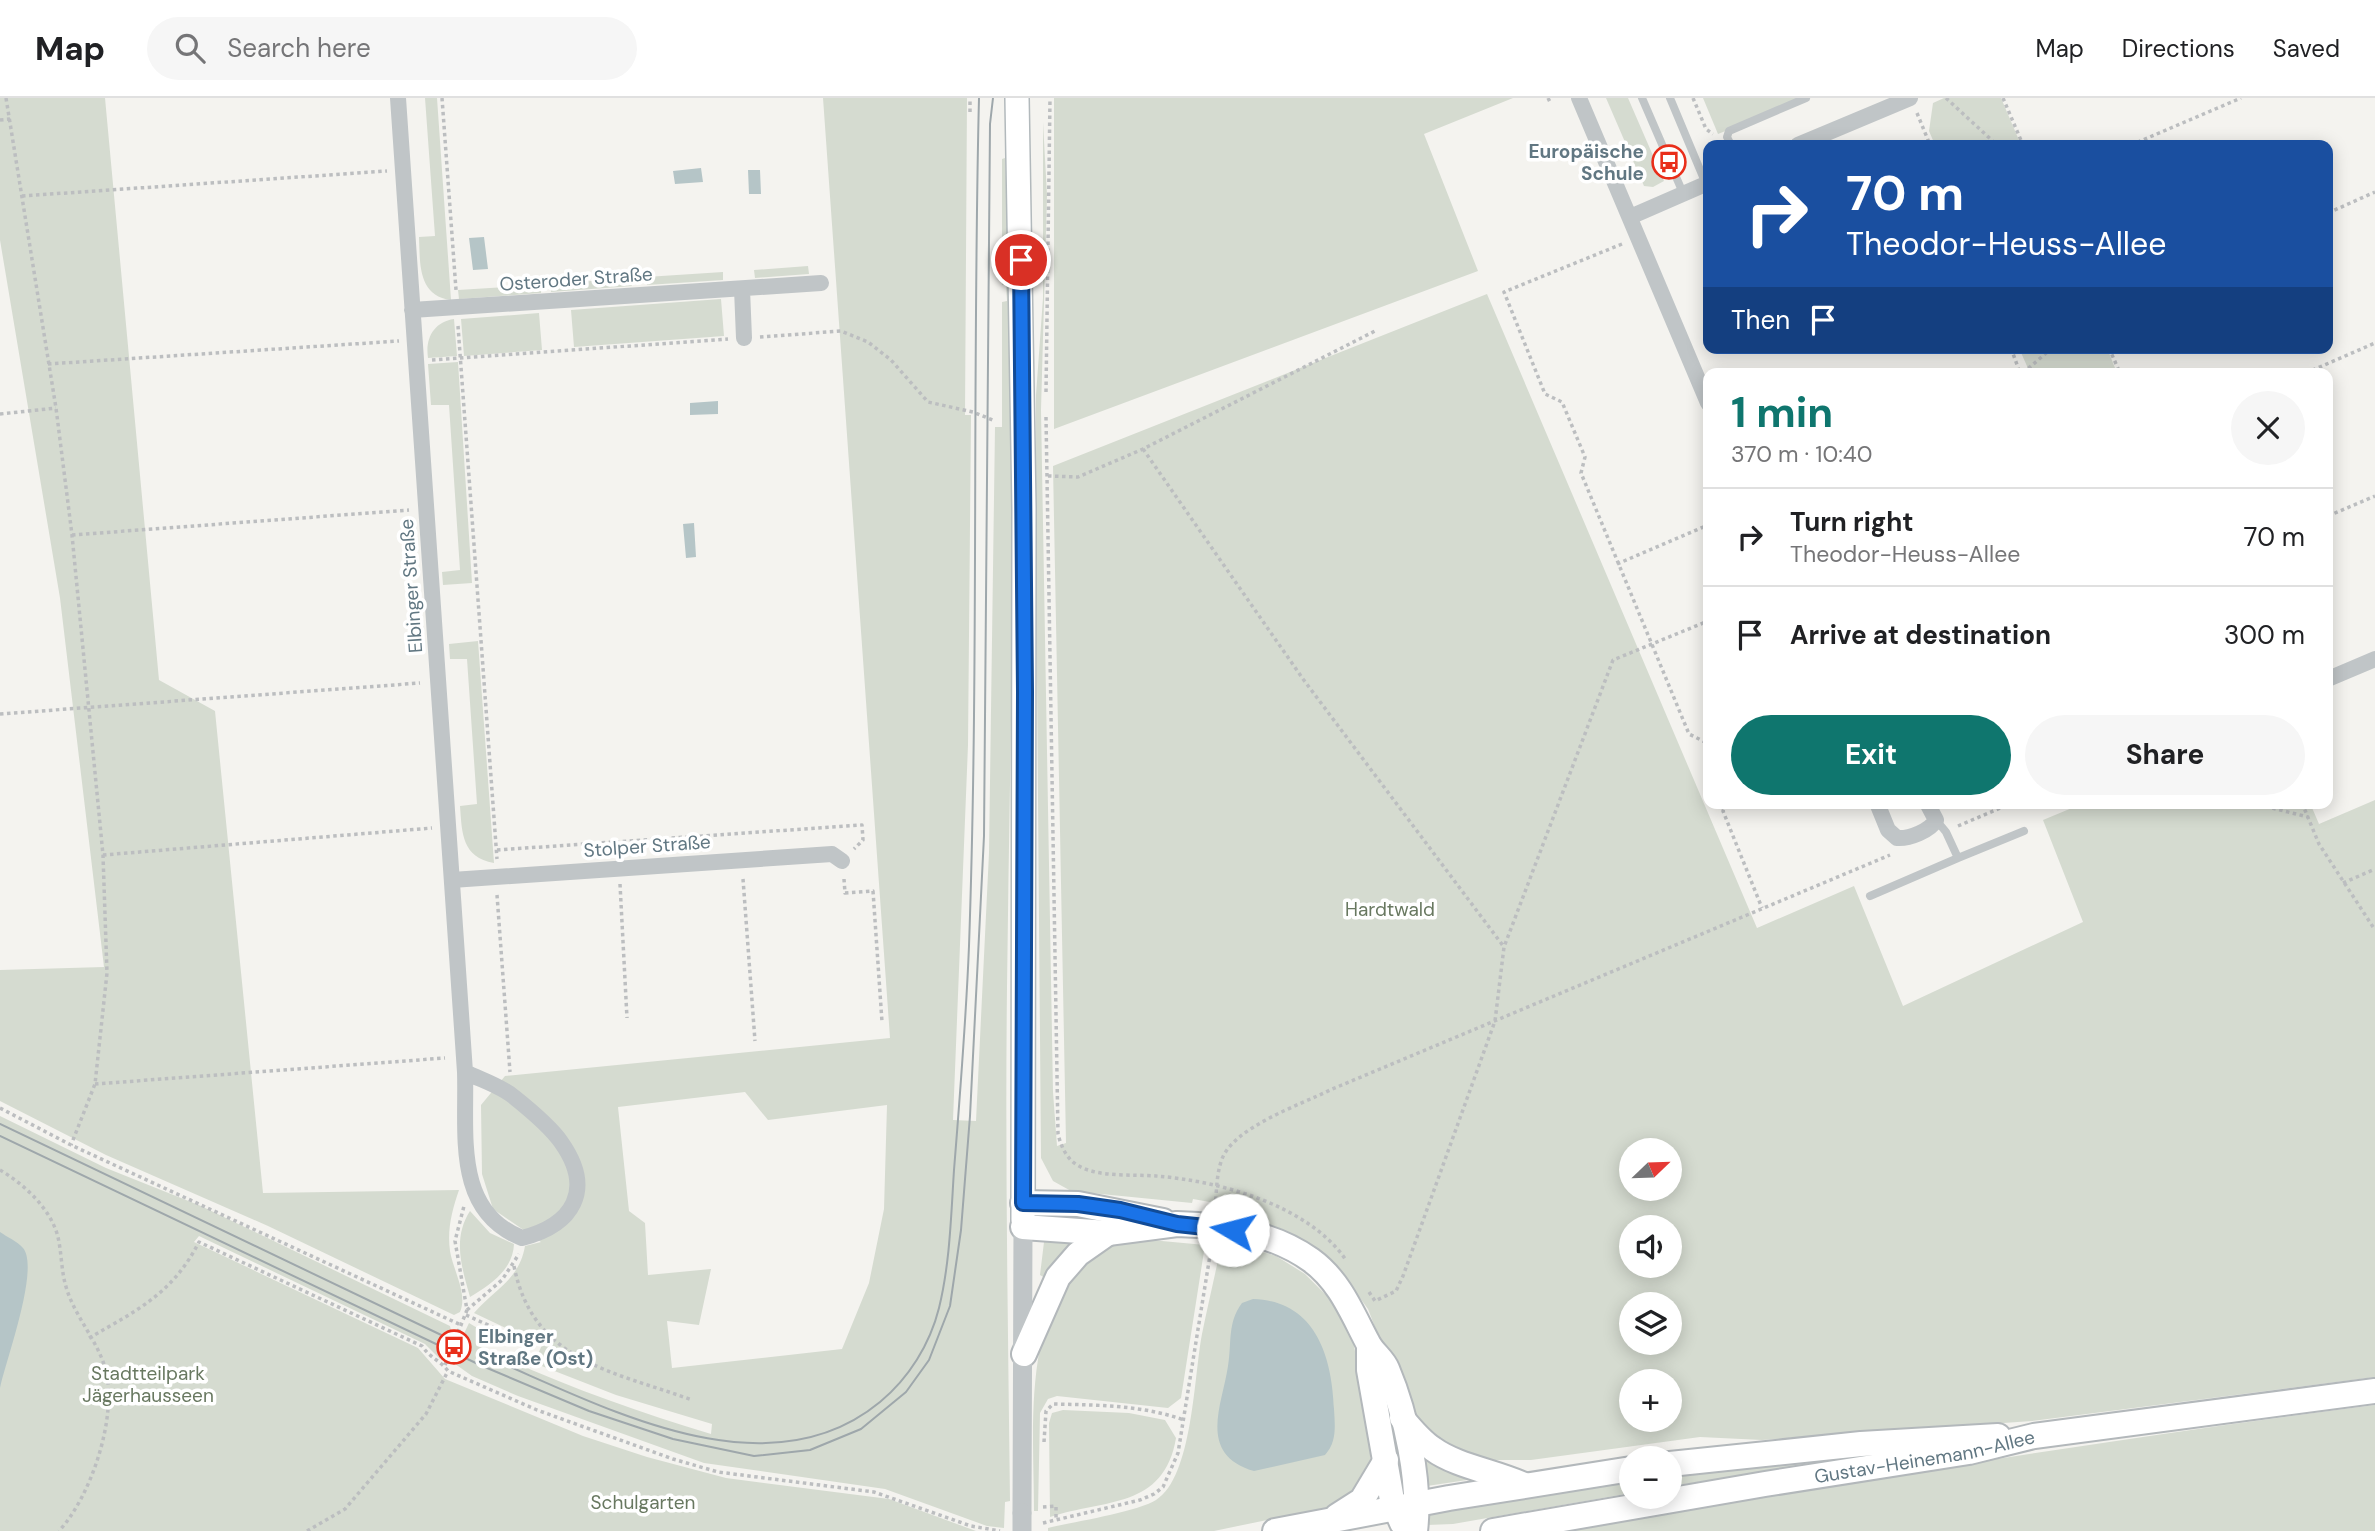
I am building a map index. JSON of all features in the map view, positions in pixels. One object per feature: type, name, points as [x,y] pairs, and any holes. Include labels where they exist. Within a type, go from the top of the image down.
[{"type":"main road","points":[[1017,98],[1024,520],[1023,1215]]},
{"type":"main road","points":[[1023,1215],[1055,1202],[1120,1210],[1276,1240],[1313,1261],[1350,1305],[1369,1346],[1386,1366],[1402,1418],[1406,1531]]},
{"type":"main road","points":[[1023,1215],[1108,1233],[1187,1225]]},
{"type":"main road","points":[[1024,1354],[1058,1277],[1078,1255],[1108,1233]]},
{"type":"main road","points":[[1369,1346],[1369,1370],[1386,1460],[1415,1531]]},
{"type":"main road","points":[[2034,1436],[2375,1391]]},
{"type":"main road","points":[[1402,1418],[1432,1449],[1453,1461],[1493,1471],[1524,1485]]},
{"type":"main road","name":"Gustav-Heinemann-Allee","points":[[1682,1463],[1968,1435],[2034,1436]]},
{"type":"main road","name":"Gustav-Heinemann-Allee","points":[[1493,1531],[1699,1494],[1969,1452],[2034,1436]]},
{"type":"main road","points":[[1328,1521],[1362,1500],[1386,1460]]},
{"type":"main road","points":[[1275,1531],[1406,1505],[1619,1471]]},
{"type":"street","name":"Elbinger Straße","points":[[398,98],[465,1065],[469,1175],[480,1206],[491,1221],[522,1238]]},
{"type":"street","points":[[1579,98],[1703,391]]},
{"type":"street","points":[[1812,140],[1913,104]]},
{"type":"street","points":[[1630,217],[1703,186]]},
{"type":"street","name":"Osteroder Straße","points":[[412,310],[821,284]]},
{"type":"street","points":[[742,289],[744,338]]},
{"type":"street","points":[[2333,677],[2375,659]]},
{"type":"street","points":[[1879,809],[1888,830],[1897,838],[1903,839],[1932,827],[1936,820],[1930,809]]},
{"type":"street","name":"Stolper Straße","points":[[452,880],[832,854],[842,861]]},
{"type":"street","points":[[465,1065],[512,1095],[561,1141],[575,1171],[574,1207],[563,1220],[546,1232],[522,1238]]},
{"type":"street","points":[[1023,1215],[1027,1523]]},
{"type":"lane","points":[[1642,98],[1683,193]]},
{"type":"lane","points":[[1670,98],[1703,175]]},
{"type":"lane","points":[[1729,140],[1727,133],[1806,98]]},
{"type":"lane","points":[[1936,820],[1946,832],[1958,858]]},
{"type":"lane","points":[[1870,896],[2024,831]]},
{"type":"path","points":[[6,98],[56,408],[72,535],[103,855],[107,974],[95,1084],[71,1145]]},
{"type":"path","points":[[442,98],[497,849],[496,877],[512,1095]]},
{"type":"path","points":[[970,98],[970,112]]},
{"type":"path","points":[[1046,398],[1050,98]]},
{"type":"path","points":[[1693,98],[1707,132],[1727,133]]},
{"type":"path","points":[[1946,98],[1992,140]]},
{"type":"path","points":[[2003,98],[2021,140]]},
{"type":"path","points":[[2143,140],[2241,98]]},
{"type":"path","points":[[1913,104],[1928,140]]},
{"type":"path","points":[[0,120],[9,119]]},
{"type":"path","points":[[22,196],[402,169]]},
{"type":"path","points":[[2333,211],[2375,192]]},
{"type":"path","points":[[1638,238],[1504,292],[1545,394],[1562,402],[1585,457],[1581,473],[1689,734],[1703,741]]},
{"type":"path","points":[[416,361],[841,331],[868,342],[891,359],[928,401],[973,412],[995,421]]},
{"type":"path","points":[[1048,476],[1079,477],[1143,449],[1375,331]]},
{"type":"path","points":[[48,364],[415,340]]},
{"type":"path","points":[[2318,368],[2375,343]]},
{"type":"path","points":[[2028,368],[2045,354]]},
{"type":"path","points":[[0,414],[56,408]]},
{"type":"path","points":[[1046,409],[1058,1134],[1069,1158],[1077,1165],[1093,1171],[1182,1178],[1216,1185],[1223,1157],[1240,1136],[1330,1090],[1764,907],[1724,809]]},
{"type":"path","points":[[1143,449],[1303,679],[1504,947]]},
{"type":"path","points":[[2333,514],[2375,496]]},
{"type":"path","points":[[72,535],[426,508]]},
{"type":"path","points":[[1617,564],[1703,527]]},
{"type":"path","points":[[1403,1276],[1495,1021],[1504,947],[1613,660],[1703,623]]},
{"type":"path","points":[[0,714],[438,681]]},
{"type":"path","points":[[2276,809],[2308,817]]},
{"type":"path","points":[[2305,809],[2319,844],[2375,930]]},
{"type":"path","points":[[497,849],[862,825],[863,840],[842,861],[845,893],[873,891],[882,1022]]},
{"type":"path","points":[[103,855],[449,827]]},
{"type":"path","points":[[742,860],[755,1041]]},
{"type":"path","points":[[619,868],[627,1018]]},
{"type":"path","points":[[2343,883],[2375,869]]},
{"type":"path","points":[[95,1084],[465,1065]]},
{"type":"path","points":[[0,1108],[71,1145],[461,1325]]},
{"type":"path","points":[[0,1170],[32,1195],[50,1218],[58,1237],[68,1294],[106,1371],[103,1435],[88,1484],[76,1508],[59,1531]]},
{"type":"path","points":[[466,1312],[455,1241],[459,1217],[468,1196],[469,1175]]},
{"type":"path","points":[[445,1365],[466,1312],[514,1266],[522,1238]]},
{"type":"path","points":[[89,1338],[167,1289],[190,1261],[200,1242],[422,1346],[430,1358],[445,1365],[449,1371],[537,1410],[673,1459],[718,1472],[874,1492],[971,1525],[1000,1531]]},
{"type":"path","points":[[1027,1523],[1056,1520],[1154,1494],[1172,1470],[1184,1419],[1210,1254]]},
{"type":"path","points":[[514,1266],[525,1305],[552,1342],[588,1363],[692,1400]]},
{"type":"path","points":[[466,1312],[499,1331],[493,1345]]},
{"type":"path","points":[[307,1531],[345,1509],[425,1414],[449,1371]]},
{"type":"path","points":[[1044,1452],[1046,1411],[1053,1405],[1130,1408],[1163,1412],[1184,1419]]},
{"type":"path","points":[[1043,1493],[1043,1508],[1056,1506],[1056,1520]]},
{"type":"green space","points":[[0,98],[105,98],[159,680],[215,711],[263,1193],[459,1190],[449,1235],[450,1251],[462,1298],[460,1312],[454,1315],[268,1226],[106,1155],[0,1101],[0,970],[104,967],[60,598],[0,240]]},
{"type":"green space","points":[[425,98],[437,98],[451,300],[432,292],[421,268],[419,237],[435,236]]},
{"type":"green space","points":[[823,98],[967,98],[965,415],[971,415],[968,745],[953,1120],[976,1121],[989,853],[995,427],[1002,427],[1002,302],[1007,301],[1006,285],[1002,285],[1002,159],[1005,158],[1010,262],[1013,469],[1006,1052],[1010,1501],[1005,1502],[1004,1528],[987,1526],[885,1489],[704,1463],[518,1396],[472,1376],[451,1361],[469,1323],[479,1329],[482,1339],[478,1346],[593,1394],[711,1434],[712,1424],[616,1395],[534,1363],[542,1345],[474,1313],[512,1276],[525,1246],[541,1242],[493,1209],[482,1174],[481,1105],[505,1076],[890,1038]],"holes":[[[745,1092],[768,1120],[887,1105],[884,1209],[869,1283],[842,1349],[672,1368],[667,1321],[699,1325],[711,1269],[648,1275],[645,1223],[629,1211],[618,1107]]]},
{"type":"green space","points":[[1054,98],[1513,98],[1424,134],[1478,271],[1054,429]]},
{"type":"green space","points":[[1606,98],[1628,98],[1664,181],[1653,187],[1644,186]]},
{"type":"green space","points":[[1703,98],[1806,98],[1718,134]]},
{"type":"green space","points":[[1944,98],[2001,98],[2019,140],[1933,140],[1929,131],[1933,103]]},
{"type":"green space","name":"Hardtwald","points":[[1043,122],[1047,195],[1041,410],[1053,1092],[1057,1146],[1066,1143],[1053,466],[1487,294],[1703,801],[1703,809],[1706,809],[1757,928],[1854,886],[1903,1006],[2083,922],[2043,820],[2070,809],[2313,809],[2319,824],[2375,800],[2375,1377],[2032,1421],[1762,1440],[1700,1437],[1531,1460],[1480,1460],[1450,1450],[1419,1424],[1396,1381],[1368,1309],[1337,1267],[1297,1237],[1241,1214],[1243,1208],[1193,1199],[1192,1203],[1071,1191],[1053,1181],[1041,1158],[1036,395],[1043,298]]},
{"type":"green space","points":[[808,266],[809,274],[755,278],[754,270]]},
{"type":"green space","points":[[723,272],[723,280],[647,285],[646,277]]},
{"type":"green space","points":[[631,278],[632,286],[551,292],[551,284]]},
{"type":"green space","points":[[540,285],[541,293],[459,299],[458,290]]},
{"type":"green space","points":[[721,299],[724,336],[574,347],[571,310]]},
{"type":"green space","points":[[539,313],[542,350],[464,356],[461,319]]},
{"type":"green space","points":[[454,319],[457,356],[428,358],[428,344],[432,332],[441,324]]},
{"type":"green space","points":[[2022,354],[2109,354],[2115,368],[2028,368]]},
{"type":"green space","points":[[458,362],[472,583],[443,585],[442,572],[460,570],[449,405],[431,405],[428,364]]},
{"type":"green space","points":[[478,641],[494,863],[483,860],[470,850],[463,835],[460,806],[477,804],[467,659],[450,659],[449,644]]},
{"type":"green space","name":"Stadtteilpark Jägerhausseen","points":[[0,1116],[106,1168],[201,1206],[450,1326],[451,1331],[440,1359],[425,1344],[199,1236],[194,1242],[418,1348],[445,1379],[583,1436],[647,1457],[726,1478],[889,1499],[976,1531],[0,1531]]},
{"type":"green space","points":[[470,1211],[490,1233],[514,1244],[510,1262],[505,1269],[470,1297],[460,1243],[461,1232]]},
{"type":"green space","points":[[1151,1240],[1205,1245],[1181,1398],[1168,1408],[1057,1396],[1048,1399],[1040,1413],[1038,1511],[1034,1511],[1033,1410],[1036,1375],[1042,1340],[1052,1308],[1067,1280],[1089,1256],[1111,1246]]},
{"type":"green space","points":[[1044,1242],[1073,1243],[1045,1278],[1040,1275]]},
{"type":"green space","points":[[1239,1245],[1276,1256],[1305,1274],[1332,1301],[1343,1320],[1354,1345],[1370,1444],[1370,1464],[1358,1490],[1334,1506],[1214,1531],[1048,1531],[1048,1528],[1120,1513],[1147,1504],[1156,1500],[1168,1488],[1178,1470],[1185,1448],[1202,1334],[1221,1246],[1239,1250]]},
{"type":"green space","points":[[2375,1405],[2375,1531],[1568,1531],[1971,1463]]},
{"type":"green space","points":[[1063,1410],[1129,1413],[1165,1420],[1176,1438],[1169,1461],[1159,1478],[1129,1497],[1050,1517],[1049,1423],[1052,1413]]},
{"type":"green space","points":[[1420,1453],[1467,1477],[1467,1480],[1427,1486]]},
{"type":"green space","points":[[1803,1462],[1803,1467],[1682,1484],[1682,1475]]},
{"type":"green space","points":[[1619,1483],[1619,1495],[1453,1524],[1427,1525],[1427,1514]]},
{"type":"shaded area","points":[[701,168],[703,182],[675,184],[673,171]]},
{"type":"shaded area","points":[[748,170],[760,170],[761,194],[749,194]]},
{"type":"shaded area","points":[[484,237],[488,269],[473,270],[469,238]]},
{"type":"shaded area","points":[[718,401],[718,414],[690,415],[690,403]]},
{"type":"shaded area","points":[[694,523],[696,557],[686,558],[683,524]]},
{"type":"shaded area","points":[[0,1232],[23,1248],[27,1259],[27,1274],[25,1294],[0,1388]]},
{"type":"shaded area","points":[[1253,1299],[1274,1302],[1292,1310],[1306,1321],[1316,1335],[1324,1352],[1333,1389],[1335,1428],[1332,1445],[1325,1455],[1254,1471],[1236,1463],[1225,1453],[1219,1441],[1217,1427],[1234,1318],[1242,1303]]},
{"type":"tram line","points":[[506,1365],[596,1404],[694,1436],[743,1443],[791,1441],[837,1428],[880,1402],[917,1360],[935,1321],[943,1291],[950,1239],[969,946],[974,734],[979,98]]},
{"type":"tram line","points":[[0,1136],[480,1365],[589,1411],[673,1439],[754,1456],[810,1450],[861,1429],[906,1392],[929,1360],[950,1306],[961,1230],[970,1116],[984,836],[990,124],[993,98]]},
{"type":"tram line","points":[[0,1124],[458,1343]]},
{"type":"place","name":"Europäische Schule","points":[[1669,162]]},
{"type":"place","name":"Elbinger Straße (Ost)","points":[[454,1347]]},
{"type":"route","points":[[1021,260],[1025,692],[1023,1203],[1078,1204],[1120,1210],[1177,1224],[1233,1230]]},
{"type":"park label","name":"Schulgarten","points":[[643,1502]]}]
